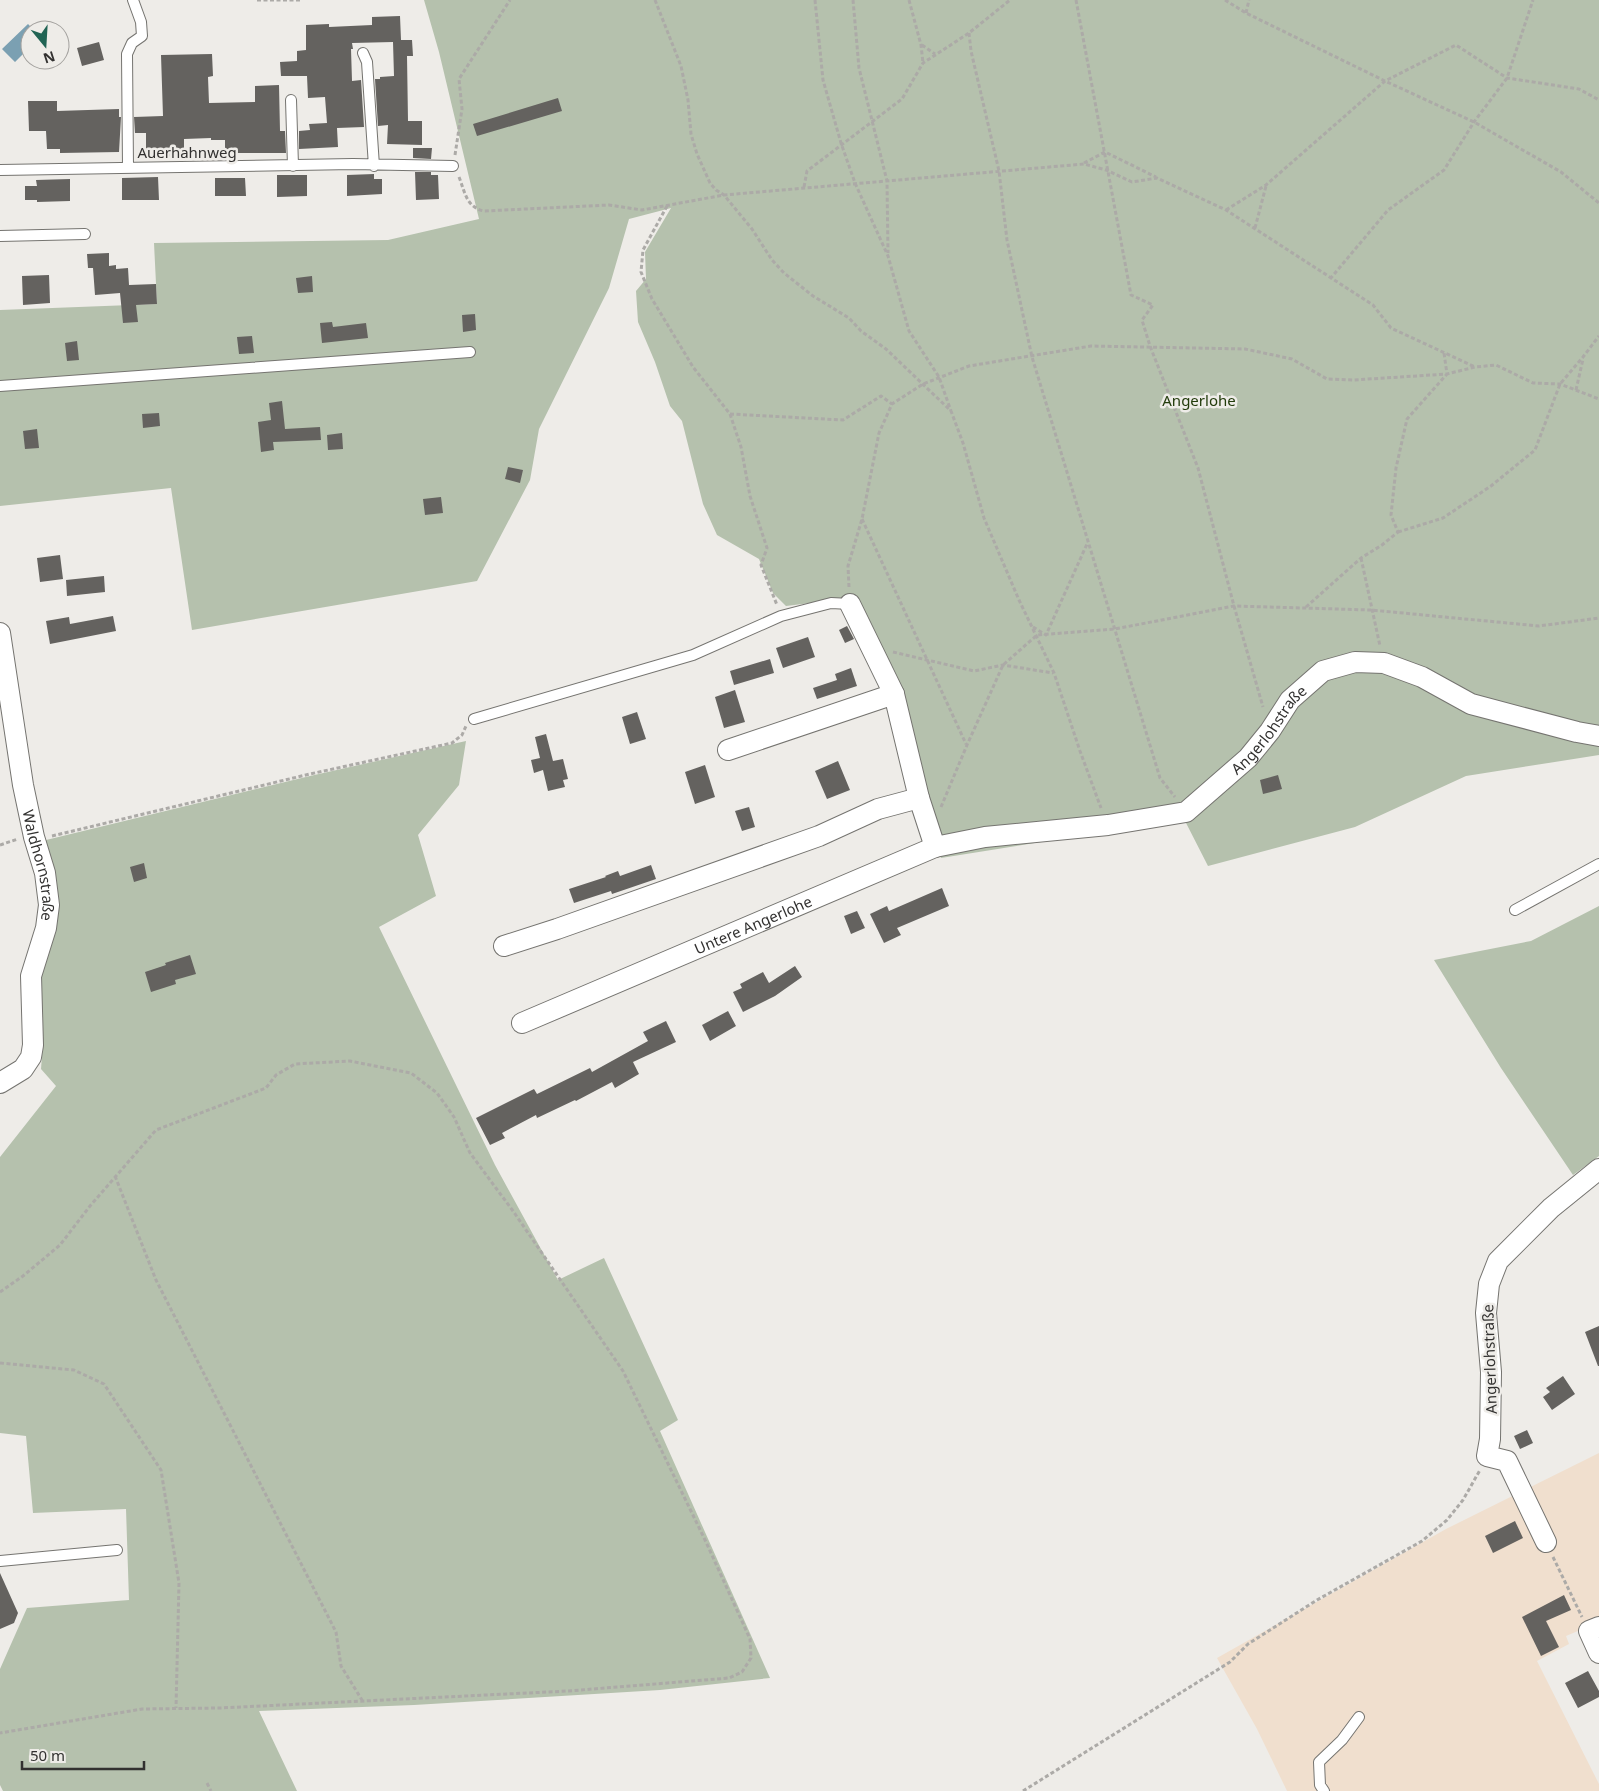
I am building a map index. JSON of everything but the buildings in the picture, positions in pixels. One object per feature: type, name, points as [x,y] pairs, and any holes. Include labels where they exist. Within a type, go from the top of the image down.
[{"type":"street","points":[[850,604],[894,694],[919,798],[934,840],[985,837],[1108,824],[1186,812]]},
{"type":"street","name":"Waldhornstraße","points":[[0,633],[23,785],[34,837],[45,874],[49,905],[46,928],[31,976],[32,1057],[23,1069],[0,1083]]},
{"type":"street","name":"Angerlohstraße","points":[[1186,812],[1248,758],[1270,731],[1290,700],[1323,671],[1355,662],[1384,664],[1422,677],[1471,704],[1599,736]]},
{"type":"street","points":[[728,750],[894,694]]},
{"type":"street","points":[[504,946],[804,842],[847,825],[878,809],[919,798]]},
{"type":"street","name":"Untere Angerlohe","points":[[522,1023],[934,840]]},
{"type":"street","name":"Angerlohstraße","points":[[1487,1456],[1490,1439],[1492,1372],[1486,1313],[1489,1284],[1498,1261],[1551,1208],[1599,1169]]},
{"type":"street","points":[[1487,1456],[1507,1460],[1546,1542]]},
{"type":"street","points":[[1594,1629],[1599,1653]]},
{"type":"lane","points":[[128,167],[127,54],[132,43],[142,36],[141,22],[133,0]]},
{"type":"lane","points":[[363,53],[367,62],[374,166]]},
{"type":"lane","points":[[291,100],[293,166]]},
{"type":"lane","name":"Auerhahnweg","points":[[0,170],[353,164],[374,166],[453,166]]},
{"type":"lane","points":[[0,236],[85,234]]},
{"type":"lane","points":[[0,386],[470,352]]},
{"type":"lane","points":[[474,719],[693,655],[781,616],[831,603],[850,604]]},
{"type":"lane","points":[[1515,910],[1599,864]]},
{"type":"lane","points":[[0,1561],[117,1550]]},
{"type":"lane","points":[[1324,1791],[1320,1786],[1319,1762],[1342,1740],[1359,1717]]},
{"type":"path","points":[[257,0],[302,0]]},
{"type":"path","points":[[510,0],[459,79],[462,109],[453,166],[457,171],[470,206],[476,210],[609,205],[642,210],[724,195],[1084,164],[1106,170],[1132,182],[1157,178]]},
{"type":"path","points":[[655,0],[681,66],[688,100],[691,134],[697,154],[710,183],[724,195],[752,229],[772,260],[784,273],[813,296],[849,318],[861,331],[886,349],[951,411]]},
{"type":"path","points":[[815,0],[822,80],[855,183],[888,256],[909,331],[939,377],[963,443],[984,518],[1019,600],[1054,673],[1080,751],[1108,824]]},
{"type":"path","points":[[853,0],[859,68],[887,181],[888,256]]},
{"type":"path","points":[[909,0],[921,44],[923,63]]},
{"type":"path","points":[[804,187],[807,171],[841,143],[902,99],[923,63],[969,33],[1010,0]]},
{"type":"path","points":[[1076,0],[1105,152],[1106,170],[1131,296],[1153,305],[1142,320],[1150,346],[1198,468],[1234,606],[1270,731]]},
{"type":"path","points":[[1225,0],[1246,13],[1474,122],[1561,172],[1599,204]]},
{"type":"path","points":[[1246,13],[1249,0]]},
{"type":"path","points":[[1330,279],[1388,210],[1444,170],[1474,122],[1507,78],[1533,0]]},
{"type":"path","points":[[969,33],[970,51],[999,171],[1007,240],[1032,357],[1087,544],[1160,778],[1186,812]]},
{"type":"path","points":[[921,44],[935,55]]},
{"type":"path","points":[[1226,210],[1266,185],[1385,81],[1456,45],[1507,78],[1579,89],[1599,100]]},
{"type":"path","points":[[1084,164],[1105,152]]},
{"type":"path","points":[[1105,152],[1226,210],[1330,279],[1373,305],[1391,328],[1476,367]]},
{"type":"path","points":[[1255,228],[1266,185]]},
{"type":"path","points":[[667,206],[643,250],[641,272],[652,299],[693,367],[730,414],[741,447],[750,496],[767,548],[761,565],[781,616]]},
{"type":"path","points":[[1306,608],[1361,558],[1398,532],[1443,518],[1491,486],[1535,450],[1560,384],[1599,336]]},
{"type":"path","points":[[850,604],[848,566],[862,519],[879,433],[892,404],[923,384],[969,366],[1091,346],[1245,349],[1292,359],[1327,379],[1354,380],[1447,374],[1476,367],[1496,365],[1533,383],[1560,384],[1599,399]]},
{"type":"path","points":[[1398,532],[1391,515],[1396,468],[1407,419],[1447,374],[1444,353]]},
{"type":"path","points":[[1576,390],[1583,357]]},
{"type":"path","points":[[730,414],[843,420],[881,396],[892,404]]},
{"type":"path","points":[[862,519],[966,745]]},
{"type":"path","points":[[1046,635],[1087,544]]},
{"type":"path","points":[[1361,558],[1384,664]]},
{"type":"path","points":[[934,840],[966,745],[1003,665],[1036,635],[1114,629],[1234,606],[1371,610],[1539,626],[1599,618]]},
{"type":"path","points":[[1032,626],[1046,635]]},
{"type":"path","points":[[887,651],[927,659],[974,672],[1003,665],[1054,673]]},
{"type":"path","points":[[0,845],[24,838],[57,835],[310,774],[452,743],[462,735],[465,727],[474,719]]},
{"type":"path","points":[[0,1292],[60,1246],[90,1206],[156,1130],[266,1088],[276,1075],[296,1064],[350,1061],[411,1073],[437,1093],[454,1117],[470,1153],[513,1211],[623,1371],[706,1542],[750,1639],[751,1658],[742,1672],[729,1678],[568,1691],[220,1708],[142,1709],[0,1733]]},
{"type":"path","points":[[115,1176],[156,1280],[336,1632],[341,1666],[362,1700]]},
{"type":"path","points":[[0,1363],[74,1370],[104,1384],[161,1470],[179,1582],[176,1708]]},
{"type":"path","points":[[1023,1791],[1230,1662],[1248,1644],[1317,1600],[1422,1541],[1446,1520],[1463,1500],[1487,1456]]},
{"type":"path","points":[[1546,1542],[1594,1629]]},
{"type":"path","points":[[207,1783],[211,1791]]},
{"type":"shaded area","points":[[1599,1453],[1599,1622],[1566,1636],[1569,1644],[1537,1661],[1599,1784],[1599,1791],[1287,1791],[1257,1729],[1217,1658],[1446,1529]]},
{"type":"green space","name":"Angerlohe","points":[[424,0],[1599,0],[1599,755],[1466,776],[1355,827],[1208,866],[1184,819],[941,858],[910,720],[851,598],[786,606],[773,593],[759,559],[717,535],[703,504],[682,421],[670,406],[655,362],[638,322],[636,291],[646,279],[645,252],[671,208],[629,219],[609,288],[539,429],[530,480],[477,581],[192,630],[171,488],[0,506],[0,310],[157,304],[154,243],[388,240],[479,219],[439,52]]},
{"type":"green space","points":[[466,741],[459,785],[418,835],[436,896],[379,927],[495,1165],[558,1280],[604,1258],[678,1420],[660,1431],[770,1678],[660,1690],[414,1705],[259,1711],[297,1791],[3,1791],[0,1785],[0,1669],[27,1608],[129,1600],[126,1509],[33,1513],[26,1436],[0,1433],[0,1157],[56,1086],[41,1069],[43,1043],[40,968],[59,903],[42,841],[310,776]]},
{"type":"green space","points":[[1599,906],[1599,1156],[1573,1175],[1501,1068],[1434,960],[1531,941]]},
{"type":"water","points":[[20,32],[20,57],[15,62],[2,49]]}]
